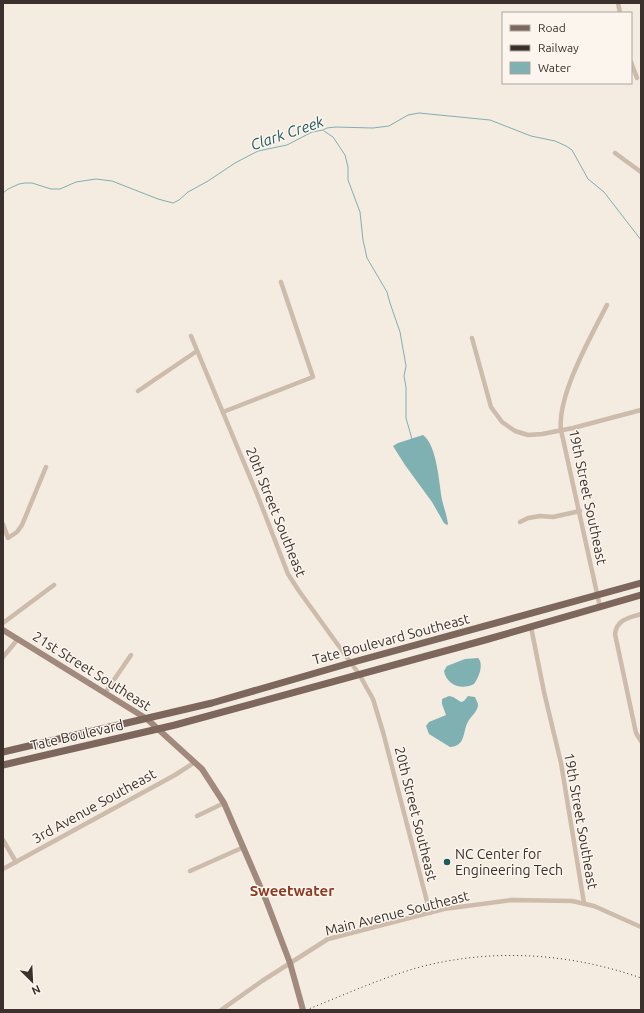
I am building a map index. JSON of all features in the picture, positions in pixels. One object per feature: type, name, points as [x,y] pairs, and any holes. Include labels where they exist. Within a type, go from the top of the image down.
[{"type":"main road","name":"Tate Boulevard Southeast","points":[[147,719],[212,703],[350,663],[641,583]]},
{"type":"main road","name":"Tate Boulevard Southeast","points":[[158,730],[531,627],[641,595]]},
{"type":"main road","name":"Tate Boulevard","points":[[3,752],[147,719]]},
{"type":"main road","name":"Tate Boulevard","points":[[3,765],[158,730]]},
{"type":"street","points":[[632,65],[637,78]]},
{"type":"street","points":[[615,153],[641,172]]},
{"type":"street","points":[[223,412],[313,377],[281,282]]},
{"type":"street","name":"19th Street Southeast","points":[[600,607],[561,430],[561,417],[564,401],[588,342],[607,305]]},
{"type":"street","name":"20th Street Southeast","points":[[191,336],[288,574],[359,674],[370,693],[378,713],[430,913]]},
{"type":"street","points":[[472,338],[489,401],[494,412],[502,422],[515,431],[528,435],[542,434],[641,410]]},
{"type":"street","points":[[138,391],[197,351]]},
{"type":"street","points":[[3,524],[8,538],[17,532],[22,525],[46,467]]},
{"type":"street","points":[[520,522],[528,518],[540,516],[553,517],[580,512]]},
{"type":"street","points":[[3,623],[54,585]]},
{"type":"street","points":[[641,614],[622,620],[617,626],[615,634],[636,733],[641,741]]},
{"type":"street","name":"19th Street Southeast","points":[[531,627],[544,692],[561,764],[584,903]]},
{"type":"street","name":"21st Street Southeast","points":[[3,630],[147,719],[195,762],[208,778],[224,802],[266,900],[290,963],[303,1010]]},
{"type":"street","points":[[3,657],[18,639]]},
{"type":"street","points":[[105,693],[131,655]]},
{"type":"street","name":"3rd Avenue Southeast","points":[[3,869],[175,775],[195,762]]},
{"type":"street","points":[[197,816],[224,802]]},
{"type":"street","points":[[3,840],[16,862]]},
{"type":"street","points":[[190,870],[244,847]]},
{"type":"street","name":"Main Avenue Southeast","points":[[221,1010],[321,942],[332,937],[460,906],[512,900],[584,903],[605,910],[641,927]]},
{"type":"water","points":[[423,435],[428,440],[434,455],[442,500],[448,521],[447,525],[444,523],[432,502],[393,446]]},
{"type":"water","points":[[478,658],[481,667],[478,678],[474,684],[465,687],[456,685],[448,680],[444,671],[447,666],[465,659]]},
{"type":"water","points":[[449,696],[461,702],[468,696],[475,697],[478,704],[476,711],[467,724],[462,741],[455,746],[450,747],[429,734],[426,726],[429,722],[446,715],[442,704],[442,699]]},
{"type":"waterway","name":"Clark Creek","points":[[3,193],[8,189],[25,183],[32,183],[51,189],[60,189],[76,182],[96,179],[112,181],[158,199],[173,203],[235,163],[258,151],[287,145],[312,132],[327,128],[373,128],[389,126],[408,115],[419,113],[490,120],[531,136],[555,141],[566,146],[572,150],[588,179],[604,192],[641,240]]},
{"type":"waterway","points":[[324,131],[333,137],[345,155],[348,167],[348,180],[360,212],[363,240],[367,258],[387,292],[400,332],[406,366],[404,376],[406,387],[406,418],[412,439]]},
{"type":"railway","points":[[306,1010],[405,971],[448,961],[475,957],[531,956],[559,959],[587,963],[641,978]]},
{"type":"place","name":"NC Center for Engineering Tech","points":[[447,862]]},
{"type":"district","name":"Sweetwater","points":[[292,890]]}]
